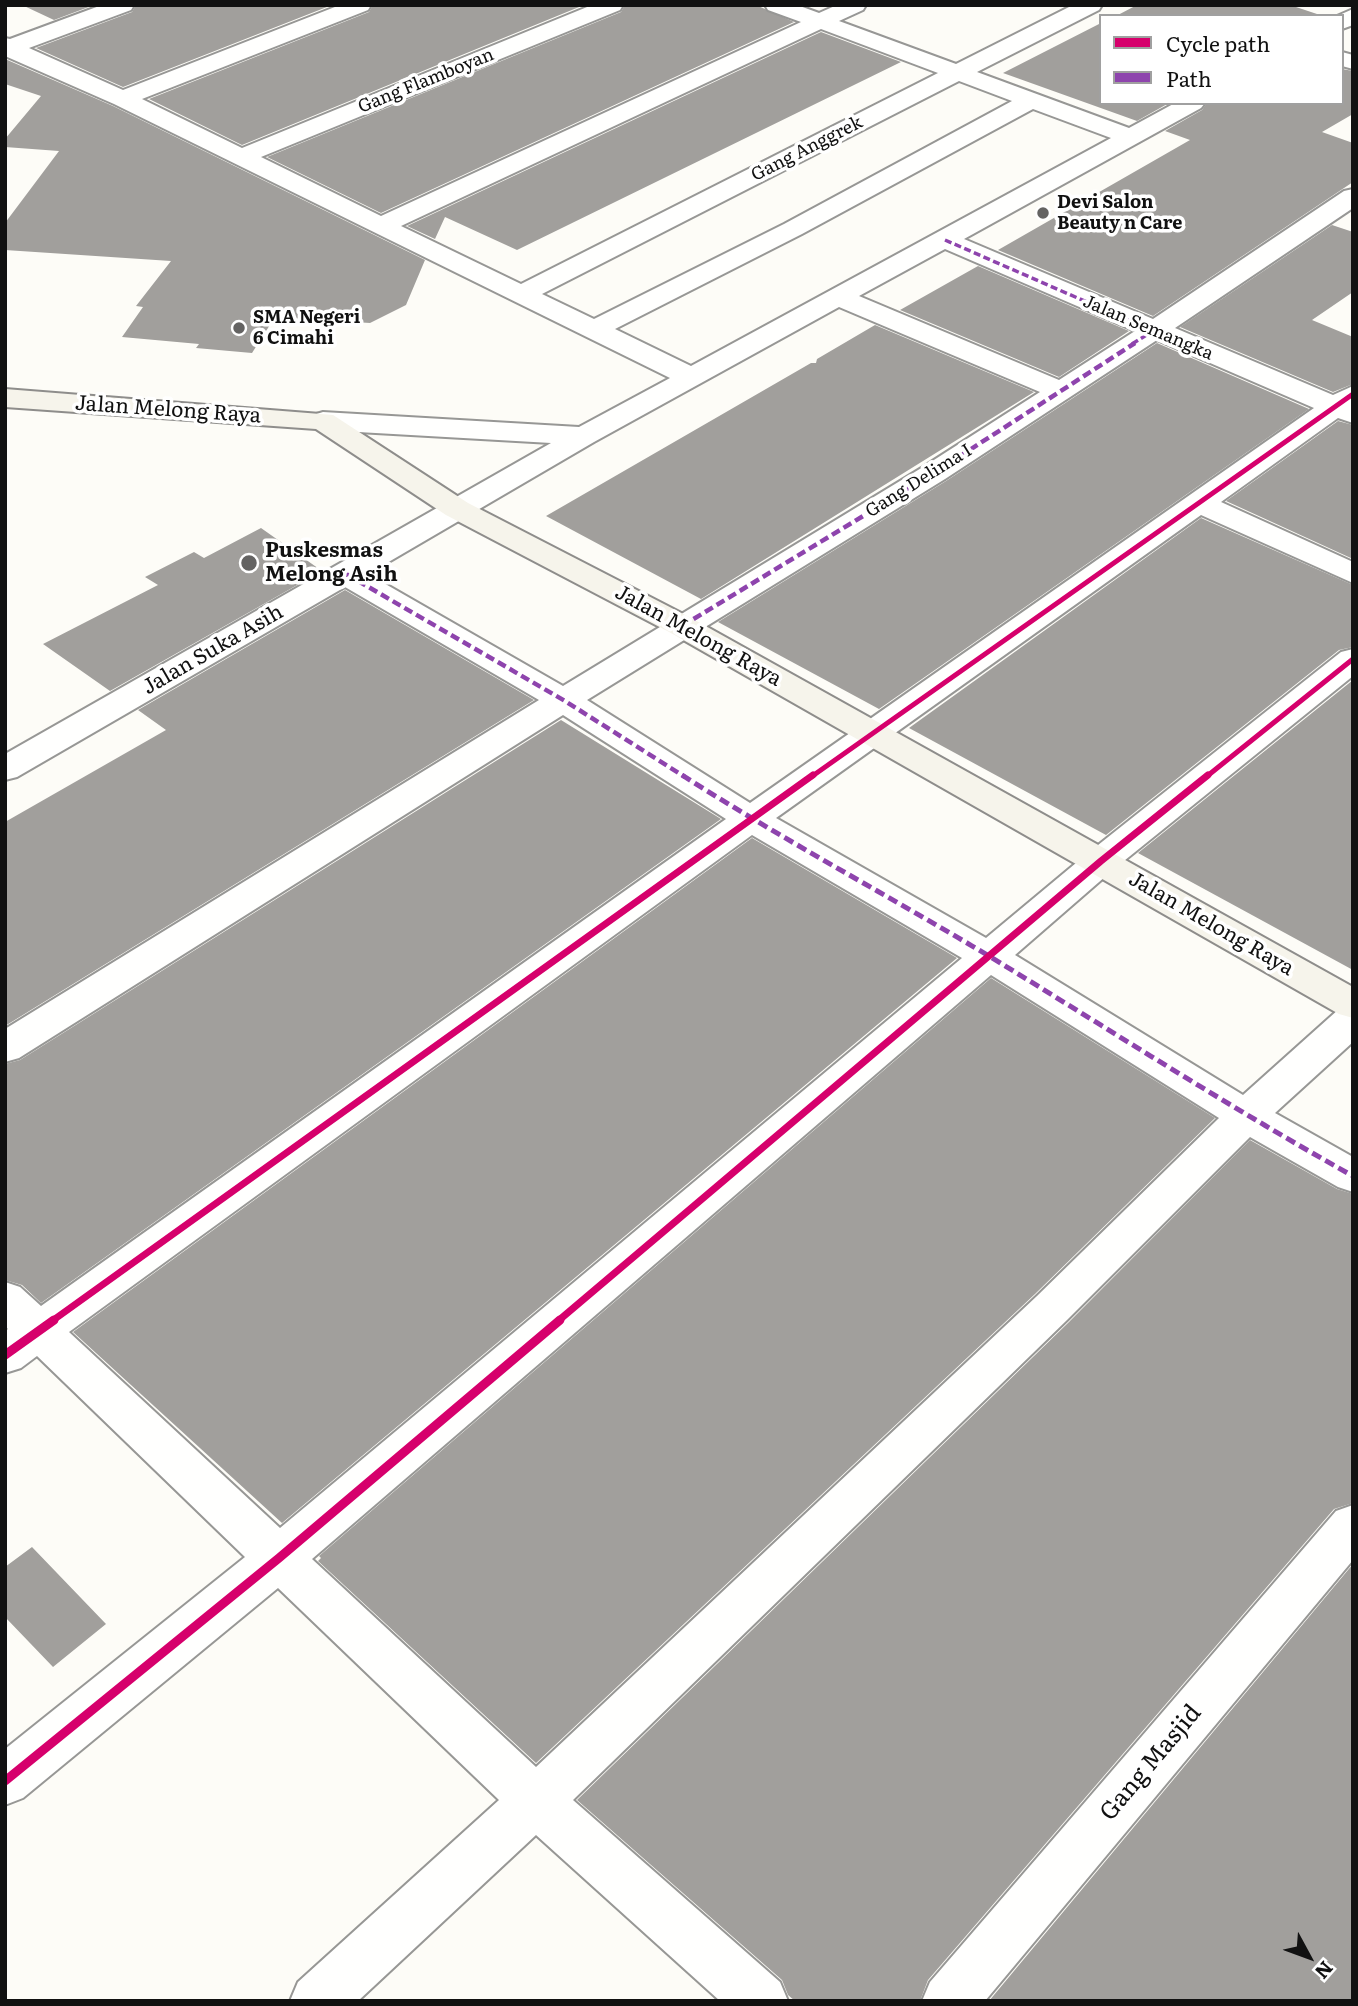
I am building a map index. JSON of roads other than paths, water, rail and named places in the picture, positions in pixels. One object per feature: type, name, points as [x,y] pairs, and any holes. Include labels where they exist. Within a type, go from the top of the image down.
[{"type":"main road","name":"Jalan Melong Raya","points":[[5,398],[323,421],[457,509],[682,626],[1353,1004]]},
{"type":"street","points":[[7,47],[123,5]]},
{"type":"street","points":[[122,99],[360,5]]},
{"type":"street","name":"Gang Flamboyan","points":[[241,157],[612,5]]},
{"type":"street","points":[[776,5],[1131,137]]},
{"type":"street","points":[[380,226],[855,5]]},
{"type":"street","name":"Gang Anggrek","points":[[523,293],[1091,5]]},
{"type":"street","points":[[7,47],[122,99],[693,378]]},
{"type":"street","points":[[595,329],[793,229],[1032,100]]},
{"type":"street","name":"Jalan Suka Asih","points":[[5,769],[584,436],[1189,105]]},
{"type":"street","name":"Gang Delima I","points":[[5,1048],[682,626],[934,473],[1153,331],[1353,196]]},
{"type":"street","name":"Jalan Semangka","points":[[944,240],[1153,331],[1347,405]]},
{"type":"street","points":[[840,298],[1062,391]]},
{"type":"street","points":[[23,1343],[751,819],[1199,503],[1347,405]]},
{"type":"street","points":[[323,421],[584,436]]},
{"type":"street","points":[[1199,503],[1353,574]]},
{"type":"street","points":[[346,574],[565,701],[751,819],[988,956],[1246,1116],[1353,1176]]},
{"type":"street","points":[[5,1782],[279,1558],[1101,861],[1353,659]]},
{"type":"street","points":[[317,2001],[536,1801],[1052,1308],[1246,1116],[1353,1019]]},
{"type":"street","points":[[5,1299],[23,1343],[279,1558],[536,1801],[761,2001]]},
{"type":"street","name":"Gang Masjid","points":[[949,2001],[1353,1525]]},
{"type":"place","name":"Devi Salon Beauty n Care","points":[[1043,213]]},
{"type":"place","name":"SMA Negeri 6 Cimahi","points":[[239,328]]},
{"type":"place","name":"Puskesmas Melong Asih","points":[[249,563]]}]
